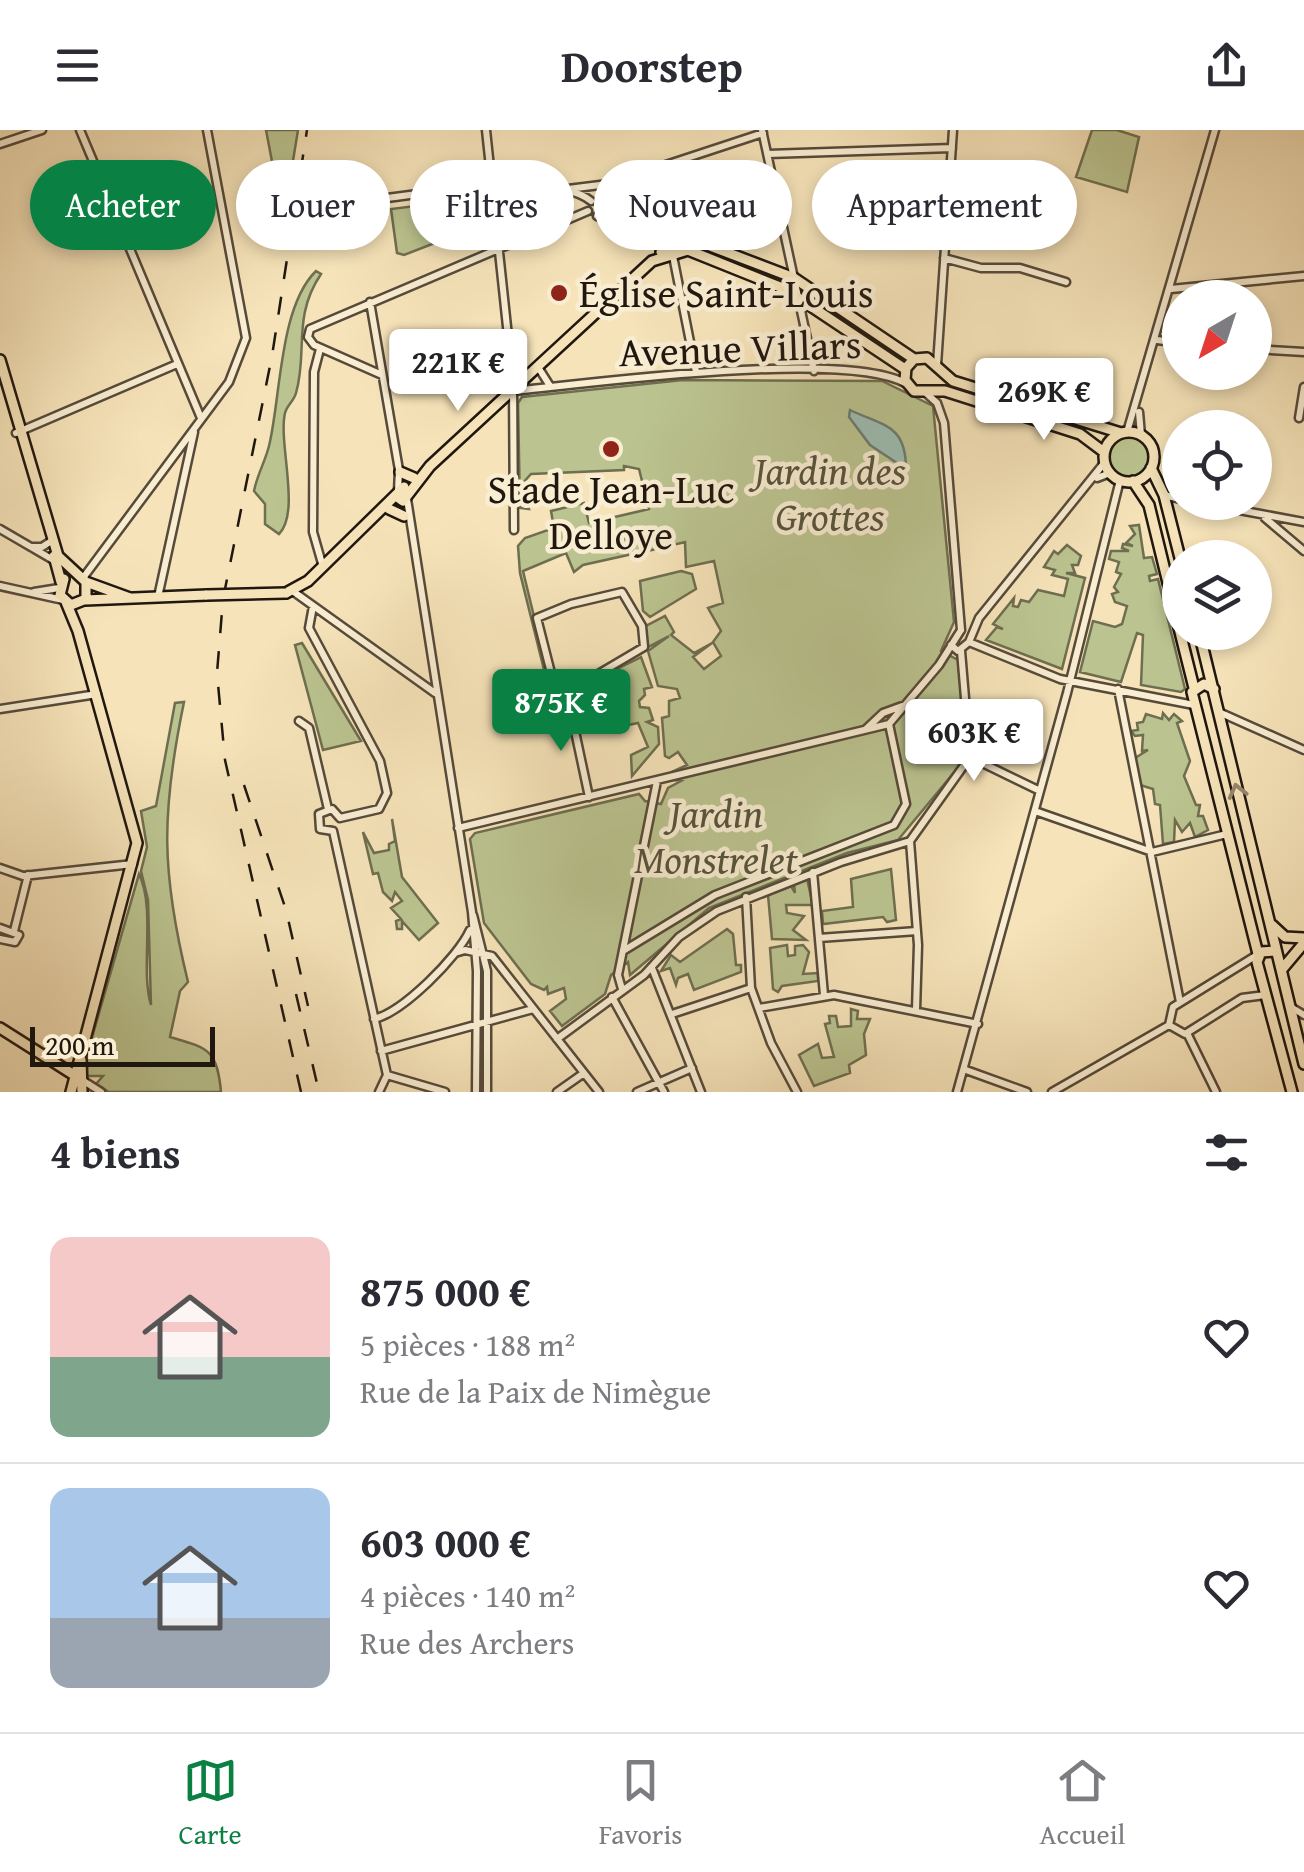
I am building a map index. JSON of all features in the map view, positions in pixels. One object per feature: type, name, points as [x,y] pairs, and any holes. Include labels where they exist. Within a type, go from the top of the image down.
[{"type":"main road","points":[[671,253],[794,278],[953,382],[1141,436],[1152,449],[1150,468],[1162,491]]},
{"type":"main road","points":[[671,253],[798,298],[905,370],[907,384],[1080,434],[1104,457],[1110,473],[1120,480],[1133,481],[1150,468]]},
{"type":"main road","points":[[64,601],[290,593],[323,567],[538,367],[671,253]]},
{"type":"main road","points":[[905,370],[918,358]]},
{"type":"main road","points":[[0,360],[51,540],[64,601],[78,631],[136,826],[134,864],[71,1092]]},
{"type":"main road","points":[[928,390],[938,370]]},
{"type":"main road","points":[[0,379],[19,433]]},
{"type":"main road","points":[[1104,457],[1124,433]]},
{"type":"main road","points":[[374,519],[389,509],[414,478],[430,466]]},
{"type":"main road","points":[[400,471],[414,478]]},
{"type":"main road","points":[[1133,481],[1149,505],[1162,558]]},
{"type":"main road","points":[[389,509],[406,520]]},
{"type":"main road","points":[[51,540],[58,556],[82,578],[130,598]]},
{"type":"main road","points":[[60,585],[82,578]]},
{"type":"main road","points":[[78,631],[82,578]]},
{"type":"main road","points":[[1184,650],[1292,1092]]},
{"type":"main road","points":[[1204,650],[1304,1064]]},
{"type":"main road","points":[[1193,690],[1204,684],[1214,689]]},
{"type":"main road","points":[[1204,734],[1223,729]]},
{"type":"main road","points":[[1270,922],[1286,937],[1304,940]]},
{"type":"main road","points":[[1258,954],[1276,952],[1304,940]]},
{"type":"main road","points":[[1282,968],[1304,940]]},
{"type":"main road","points":[[1268,997],[1279,998],[1286,990]]},
{"type":"main road","points":[[0,1028],[77,1077],[82,1092]]},
{"type":"street","points":[[0,144],[42,130]]},
{"type":"street","points":[[80,130],[201,418]]},
{"type":"street","points":[[82,578],[231,379],[246,334],[208,130]]},
{"type":"street","points":[[486,130],[489,160]]},
{"type":"street","points":[[938,370],[936,342],[953,130]]},
{"type":"street","points":[[1173,280],[1214,130]]},
{"type":"street","points":[[679,160],[762,132],[814,371]]},
{"type":"street","points":[[768,154],[952,148]]},
{"type":"street","points":[[574,217],[594,204]]},
{"type":"street","points":[[588,211],[594,215]]},
{"type":"street","points":[[382,375],[320,349],[310,341],[308,331],[493,250]]},
{"type":"street","points":[[498,250],[512,391],[514,530]]},
{"type":"street","points":[[667,250],[671,253]]},
{"type":"street","points":[[668,250],[671,253]]},
{"type":"street","points":[[668,250],[696,372]]},
{"type":"street","points":[[944,258],[981,268],[1020,268],[1066,282]]},
{"type":"street","points":[[1263,280],[1304,276]]},
{"type":"street","points":[[370,302],[480,952],[487,1092]]},
{"type":"street","points":[[1124,433],[1140,404],[1162,322]]},
{"type":"street","points":[[1157,340],[1162,340]]},
{"type":"street","points":[[918,358],[936,342]]},
{"type":"street","points":[[320,349],[314,372],[313,532],[323,567]]},
{"type":"street","points":[[1272,350],[1304,352]]},
{"type":"street","points":[[19,433],[178,364]]},
{"type":"street","points":[[538,367],[541,378],[551,387]]},
{"type":"street","name":"Avenue Villars","points":[[512,391],[696,372],[875,372],[907,384]]},
{"type":"street","points":[[1300,418],[1304,387]]},
{"type":"street","points":[[557,1039],[652,968],[679,937],[746,897],[910,841],[970,758],[959,651],[966,634],[944,423],[938,403],[928,390]]},
{"type":"street","points":[[1140,404],[1141,436]]},
{"type":"street","points":[[158,597],[194,430]]},
{"type":"street","points":[[940,665],[950,645],[966,634],[1095,478],[1104,457]]},
{"type":"street","points":[[1095,478],[1110,473]]},
{"type":"street","points":[[957,1092],[966,1070],[1120,480]]},
{"type":"street","points":[[1272,518],[1304,522]]},
{"type":"street","points":[[1268,520],[1304,551]]},
{"type":"street","points":[[1285,534],[1292,520]]},
{"type":"street","points":[[0,529],[56,562]]},
{"type":"street","points":[[30,546],[40,548],[51,540]]},
{"type":"street","points":[[28,592],[60,585]]},
{"type":"street","points":[[0,586],[64,601]]},
{"type":"street","points":[[290,593],[436,694]]},
{"type":"street","points":[[569,703],[578,686],[644,647],[642,626],[624,593],[583,601],[538,618],[552,677],[569,703],[588,797]]},
{"type":"street","points":[[300,721],[309,728],[328,809],[340,818],[379,809],[388,796],[380,761],[310,628],[313,606]]},
{"type":"street","points":[[966,634],[1069,681],[1195,705]]},
{"type":"street","points":[[950,645],[959,651]]},
{"type":"street","points":[[458,828],[866,730],[905,705],[940,665],[959,651]]},
{"type":"street","points":[[419,681],[433,673]]},
{"type":"street","points":[[1118,689],[1146,850],[1180,1002]]},
{"type":"street","points":[[1179,700],[1193,690]]},
{"type":"street","points":[[0,709],[97,694]]},
{"type":"street","points":[[1222,713],[1304,750]]},
{"type":"street","points":[[1223,729],[1236,719]]},
{"type":"street","points":[[623,951],[710,897],[894,825],[906,804],[886,720]]},
{"type":"street","points":[[970,758],[1040,790]]},
{"type":"street","points":[[622,989],[618,979],[656,781]]},
{"type":"street","points":[[328,809],[319,814],[317,822],[324,831],[333,832]]},
{"type":"street","points":[[1035,810],[1146,850],[1228,833]]},
{"type":"street","points":[[340,818],[333,832],[388,1075],[379,1092]]},
{"type":"street","points":[[910,841],[917,931],[916,1010]]},
{"type":"street","points":[[0,868],[28,876],[134,864]]},
{"type":"street","points":[[813,872],[824,995]]},
{"type":"street","points":[[14,931],[28,876]]},
{"type":"street","points":[[746,897],[751,988],[797,1092]]},
{"type":"street","points":[[472,912],[471,924],[480,952],[476,1092]]},
{"type":"street","points":[[374,1019],[396,1010],[455,954],[471,924]]},
{"type":"street","points":[[0,928],[19,936],[16,942],[0,939]]},
{"type":"street","points":[[819,938],[917,931]]},
{"type":"street","points":[[455,954],[480,952],[494,958],[599,1092]]},
{"type":"street","points":[[1258,954],[1170,1010],[1169,1026],[1176,1033],[1187,1033],[1242,998],[1268,997]]},
{"type":"street","points":[[652,968],[701,1092]]},
{"type":"street","points":[[671,1014],[751,988]]},
{"type":"street","points":[[758,1008],[824,995],[978,1024]]},
{"type":"street","points":[[612,997],[664,1092]]},
{"type":"street","points":[[1289,1006],[1304,1017],[1296,1028]]},
{"type":"street","points":[[382,1050],[533,1008]]},
{"type":"street","points":[[1052,1092],[1169,1026]]},
{"type":"street","points":[[1187,1033],[1216,1092]]},
{"type":"street","points":[[637,1092],[692,1068]]},
{"type":"street","points":[[966,1070],[1027,1092]]},
{"type":"street","points":[[557,1092],[584,1074]]},
{"type":"street","points":[[388,1075],[445,1092]]},
{"type":"street","points":[[77,1077],[101,1092]]},
{"type":"green space","points":[[266,130],[298,130],[293,160],[272,160]]},
{"type":"green space","points":[[1092,130],[1117,130],[1139,137],[1127,192],[1077,177]]},
{"type":"green space","points":[[410,207],[410,250],[417,250],[404,255],[397,253],[391,209]]},
{"type":"green space","points":[[316,271],[321,274],[307,305],[299,378],[285,413],[289,494],[285,524],[279,534],[265,524],[265,504],[254,491],[269,446],[288,329],[304,287]]},
{"type":"green space","points":[[683,380],[882,381],[933,406],[954,622],[941,651],[960,661],[966,752],[961,764],[898,840],[847,853],[709,908],[630,975],[628,962],[611,975],[605,994],[562,1026],[550,1011],[566,999],[564,988],[548,994],[547,987],[544,990],[531,984],[484,923],[470,839],[475,833],[639,794],[645,801],[661,804],[668,788],[681,781],[674,780],[685,772],[672,772],[687,765],[678,752],[669,758],[665,756],[662,718],[669,716],[669,701],[680,698],[677,689],[658,686],[648,651],[669,636],[648,647],[644,627],[665,616],[674,632],[671,635],[694,653],[712,643],[693,657],[704,669],[721,656],[713,642],[721,631],[708,608],[723,603],[714,561],[686,567],[685,542],[635,554],[625,537],[628,555],[583,565],[574,572],[566,553],[523,571],[546,666],[565,709],[571,735],[559,736],[545,722],[545,705],[552,702],[520,573],[518,546],[525,538],[554,528],[551,511],[584,503],[589,523],[649,509],[639,469],[624,466],[624,470],[531,474],[522,484],[529,509],[520,508],[518,403],[522,397]]},
{"type":"green space","points":[[1129,437],[1143,443],[1149,457],[1143,471],[1129,477],[1115,471],[1109,457],[1115,443]]},
{"type":"green space","points":[[1139,525],[1144,558],[1152,557],[1157,574],[1149,576],[1150,581],[1158,579],[1162,595],[1162,650],[1175,650],[1185,689],[1181,692],[1141,685],[1143,635],[1137,633],[1121,682],[1080,672],[1093,621],[1115,627],[1122,624],[1127,606],[1115,602],[1112,594],[1118,592],[1114,587],[1121,574],[1116,572],[1119,562],[1109,559],[1111,551],[1129,551],[1122,548],[1123,544],[1133,546],[1126,543],[1135,534],[1130,526]]},
{"type":"green space","points":[[1067,545],[1081,556],[1078,565],[1072,565],[1075,573],[1066,573],[1085,578],[1062,669],[986,640],[997,627],[1003,629],[993,624],[1014,598],[1013,606],[1018,607],[1021,600],[1029,602],[1038,590],[1064,596],[1068,579],[1052,575],[1055,570],[1044,567],[1054,551],[1058,554]]},
{"type":"green space","points":[[681,571],[692,574],[696,589],[650,617],[643,611],[640,581]]},
{"type":"green space","points":[[302,643],[361,741],[323,750],[295,645]]},
{"type":"green space","points":[[641,657],[652,687],[644,689],[640,707],[649,708],[653,720],[647,722],[658,727],[659,744],[632,776],[631,755],[648,747],[638,723],[603,730],[597,717],[577,722],[576,708],[586,688]]},
{"type":"green space","points":[[184,702],[171,777],[167,842],[173,907],[188,982],[180,991],[170,1037],[208,1052],[217,1066],[221,1092],[109,1092],[96,1084],[103,1076],[87,1076],[87,1055],[139,874],[146,904],[151,1005],[148,900],[141,871],[147,847],[141,811],[156,806],[175,703]]},
{"type":"green space","points":[[1163,713],[1169,720],[1174,714],[1182,721],[1177,723],[1190,761],[1184,776],[1196,805],[1200,805],[1198,816],[1203,816],[1208,830],[1195,837],[1190,823],[1182,832],[1175,820],[1174,842],[1163,844],[1160,805],[1155,804],[1153,789],[1140,785],[1135,758],[1148,750],[1142,751],[1143,735],[1135,736],[1131,731],[1138,730],[1137,723],[1143,722],[1146,714],[1162,719]]},
{"type":"green space","points":[[392,819],[402,877],[438,923],[419,940],[402,921],[402,929],[397,929],[396,921],[401,919],[391,908],[402,901],[395,892],[392,901],[383,892],[378,873],[373,874],[363,832],[374,853],[389,850],[389,844],[395,841]]},
{"type":"green space","points":[[891,869],[896,920],[887,922],[883,917],[823,924],[822,911],[853,907],[851,879]]},
{"type":"green space","points":[[807,879],[813,905],[786,905],[787,913],[804,916],[793,930],[806,940],[772,939],[768,895],[791,886],[795,893],[794,884]]},
{"type":"green space","points":[[727,929],[733,934],[736,965],[741,965],[741,972],[694,990],[688,974],[678,978],[676,985],[670,968],[661,971],[671,955],[680,962]]},
{"type":"green space","points":[[787,945],[788,956],[795,955],[795,946],[803,945],[809,952],[803,974],[818,973],[818,981],[782,986],[778,992],[773,989],[770,948]]},
{"type":"green space","points":[[851,1009],[858,1011],[857,1019],[870,1019],[864,1034],[866,1055],[849,1065],[850,1073],[814,1086],[799,1055],[818,1044],[822,1058],[834,1057],[825,1024],[830,1023],[829,1016],[836,1016],[838,1027],[851,1026]]},
{"type":"water","points":[[850,410],[897,435],[906,469],[870,445],[849,417]]},
{"type":"railway","points":[[301,1092],[225,760],[217,673],[223,599],[272,356],[307,130]]},
{"type":"railway","points":[[244,785],[286,910],[308,1006]]},
{"type":"railway","points":[[296,994],[319,1092]]},
{"type":"place","name":"Église Saint-Louis","points":[[559,293]]},
{"type":"place","name":"Stade Jean-Luc Delloye","points":[[611,449]]},
{"type":"park label","name":"Jardin des Grottes","points":[[830,493]]},
{"type":"park label","name":"Jardin Monstrelet","points":[[716,836]]}]
